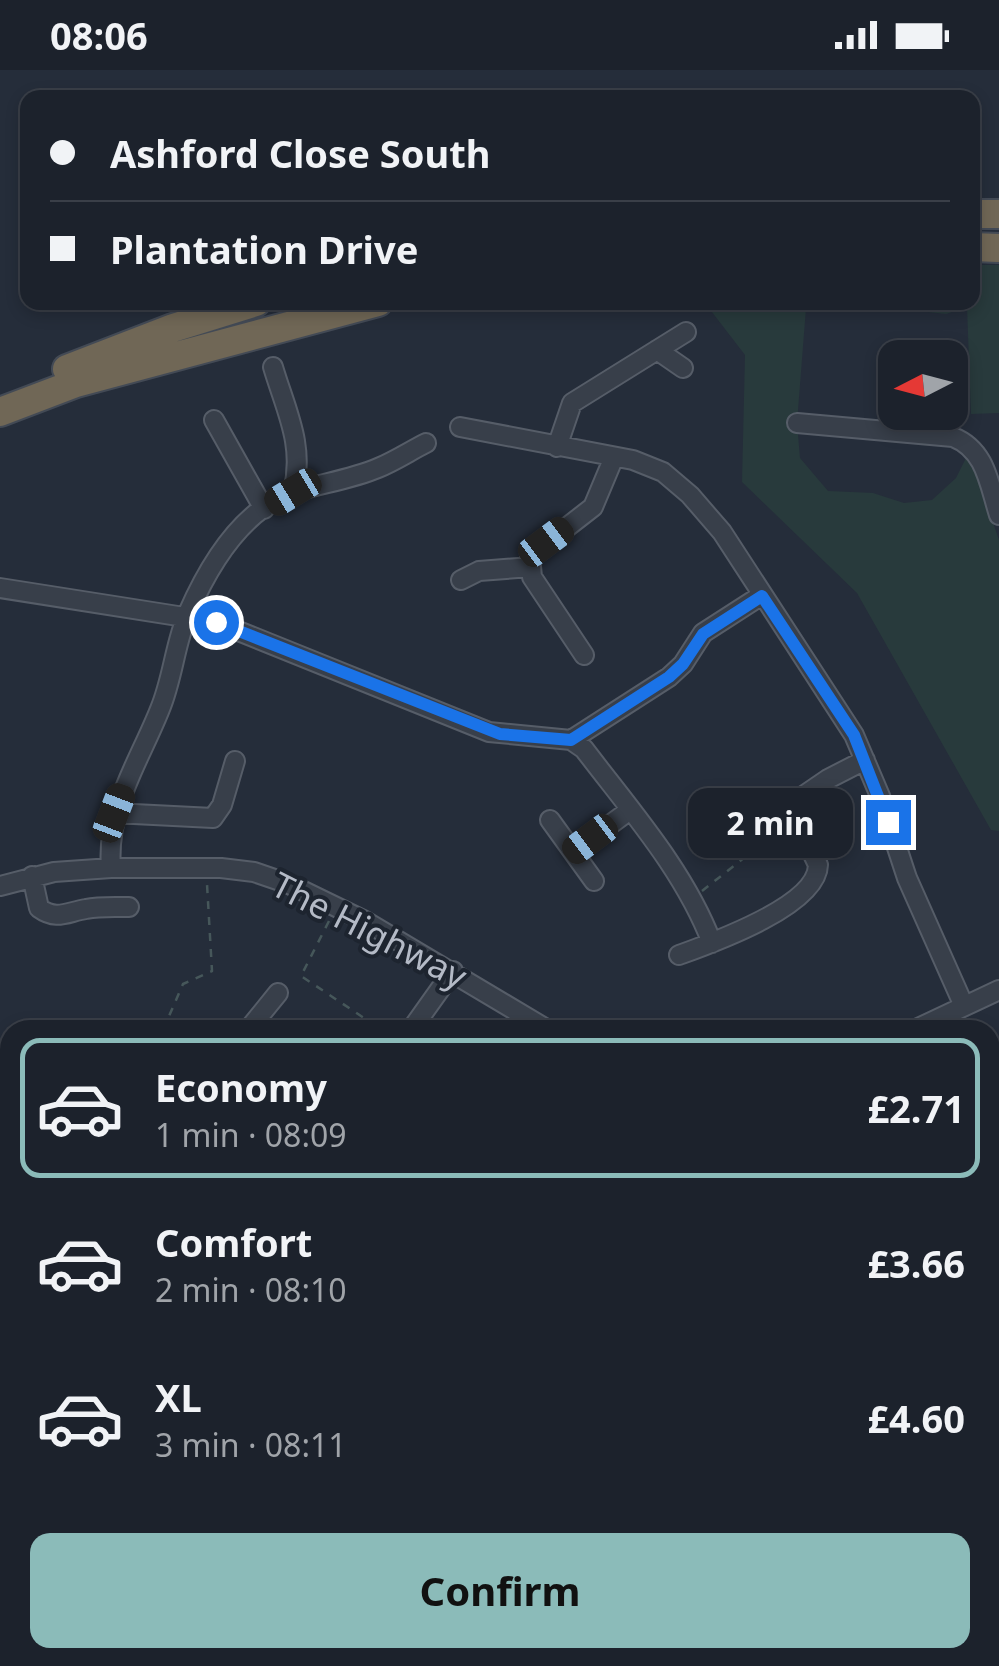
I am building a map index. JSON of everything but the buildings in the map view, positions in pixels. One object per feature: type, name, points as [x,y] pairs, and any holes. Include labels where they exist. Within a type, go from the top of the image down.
[{"type":"highway","points":[[0,395],[230,310]]},
{"type":"highway","points":[[0,412],[76,382],[348,310]]},
{"type":"street","points":[[557,447],[572,402],[686,332]]},
{"type":"street","points":[[657,350],[683,368]]},
{"type":"street","points":[[273,367],[297,439],[293,492]]},
{"type":"street","points":[[214,420],[264,509]]},
{"type":"street","points":[[797,424],[953,437],[968,443],[979,455],[999,515]]},
{"type":"street","points":[[460,427],[614,457],[663,472],[690,495],[722,532],[842,714],[865,760],[907,878],[964,1006]]},
{"type":"street","points":[[111,868],[109,846],[114,813],[168,689],[186,618],[208,572],[230,539],[264,509],[293,492],[378,468],[426,444]]},
{"type":"street","points":[[584,655],[532,577],[530,556],[593,507],[614,457]]},
{"type":"street","points":[[461,580],[479,571],[531,567]]},
{"type":"street","points":[[0,588],[216,622],[489,732],[571,740],[584,749],[693,898],[712,943]]},
{"type":"street","points":[[571,740],[669,677],[703,634],[762,596]]},
{"type":"street","points":[[678,955],[770,915],[814,880],[818,866],[790,806],[794,800],[865,760]]},
{"type":"street","points":[[114,813],[214,818],[235,761]]},
{"type":"street","points":[[573,852],[630,810]]},
{"type":"street","points":[[550,820],[594,881]]},
{"type":"street","name":"The Highway","points":[[0,886],[32,876],[111,868],[254,872],[337,906],[532,1020]]},
{"type":"street","points":[[32,876],[39,908],[46,914],[128,907]]},
{"type":"street","points":[[417,1020],[453,971]]},
{"type":"street","points":[[935,1020],[999,990]]},
{"type":"street","points":[[256,1020],[278,992]]},
{"type":"path","points":[[693,898],[794,819]]},
{"type":"path","points":[[167,1020],[183,984],[212,971],[206,868]]},
{"type":"path","points":[[337,906],[301,976],[367,1020]]},
{"type":"shaded area","points":[[980,265],[999,265],[999,413],[971,414],[967,310],[980,310]]},
{"type":"shaded area","points":[[710,310],[806,310],[797,423],[800,458],[828,491],[873,493],[904,503],[932,500],[956,478],[966,458],[972,462],[999,540],[999,831],[991,830],[857,593],[742,482],[745,355]]},
{"type":"shaded area","points":[[919,310],[958,310],[946,314]]},
{"type":"route","points":[[216,622],[489,732],[571,740],[669,677],[703,634],[762,596],[854,735],[888,822]]}]
